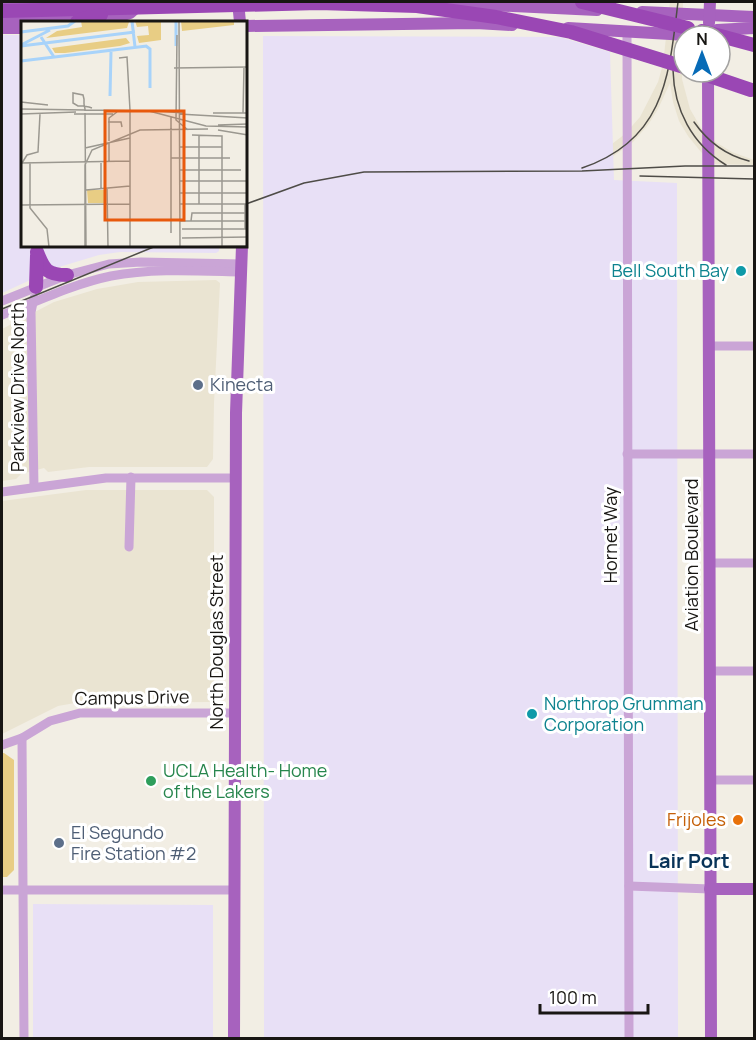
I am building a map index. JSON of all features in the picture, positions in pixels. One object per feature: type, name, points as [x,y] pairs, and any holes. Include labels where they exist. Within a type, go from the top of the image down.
[{"type":"highway","points":[[582,2],[672,26]]},
{"type":"highway","points":[[2,11],[146,5],[319,3],[417,6],[496,17],[571,32],[672,64]]},
{"type":"highway","points":[[79,21],[146,5]]},
{"type":"highway","points":[[732,32],[754,36]]},
{"type":"highway","points":[[732,41],[754,45]]},
{"type":"highway","points":[[732,84],[754,91]]},
{"type":"highway","points":[[37,249],[42,266],[47,271],[53,275],[67,275]]},
{"type":"highway","points":[[36,287],[37,249]]},
{"type":"main road","points":[[2,2],[132,2]]},
{"type":"main road","points":[[238,2],[240,21]]},
{"type":"main road","points":[[401,2],[754,17]]},
{"type":"main road","points":[[708,24],[710,2]]},
{"type":"main road","points":[[76,21],[116,18],[146,5]]},
{"type":"main road","points":[[435,23],[447,14],[532,12],[558,7]]},
{"type":"main road","points":[[2,18],[21,25]]},
{"type":"main road","points":[[248,26],[476,23],[672,33]]},
{"type":"main road","points":[[2,28],[21,25]]},
{"type":"main road","points":[[732,29],[754,28]]},
{"type":"main road","points":[[732,36],[754,36]]},
{"type":"main road","name":"Aviation Boulevard","points":[[708,84],[711,1038]]},
{"type":"main road","name":"North Douglas Street","points":[[234,1038],[236,412],[242,248]]},
{"type":"main road","points":[[710,889],[754,889]]},
{"type":"street","points":[[21,2],[22,21]]},
{"type":"street","name":"Hornet Way","points":[[627,31],[629,1038]]},
{"type":"street","points":[[2,301],[67,275],[109,264],[127,262],[242,268]]},
{"type":"street","points":[[2,315],[95,280],[126,274],[242,268]]},
{"type":"street","name":"Parkview Drive North","points":[[34,487],[31,316],[36,287]]},
{"type":"street","points":[[710,346],[754,346]]},
{"type":"street","points":[[627,454],[754,454]]},
{"type":"street","points":[[129,547],[131,477]]},
{"type":"street","points":[[2,492],[83,480],[131,477],[236,478]]},
{"type":"street","points":[[710,563],[754,563]]},
{"type":"street","points":[[710,671],[754,671]]},
{"type":"street","name":"Campus Drive","points":[[2,745],[22,738],[50,721],[80,713],[234,713]]},
{"type":"street","points":[[22,738],[24,1038]]},
{"type":"street","points":[[710,780],[754,780]]},
{"type":"street","points":[[629,886],[710,889]]},
{"type":"street","points":[[2,891],[233,890]]},
{"type":"shaded area","points":[[670,2],[683,2],[683,24],[672,24],[672,84],[683,84],[690,109],[701,128],[714,141],[732,152],[754,160],[754,165],[715,164],[701,152],[679,121],[670,83],[648,125],[633,142],[612,157],[612,144],[625,134],[640,117],[658,82],[663,64]]},
{"type":"shaded area","points":[[2,35],[21,35],[21,248],[219,248],[219,251],[216,253],[120,252],[99,255],[59,267],[2,293]]},
{"type":"shaded area","points":[[263,36],[560,37],[610,52],[614,180],[677,183],[678,1038],[264,1038]]},
{"type":"shaded area","points":[[216,280],[220,283],[213,459],[207,467],[89,467],[48,472],[44,468],[21,474],[16,479],[2,481],[2,329],[54,302],[97,289],[138,282]]},
{"type":"shaded area","points":[[86,490],[207,490],[214,497],[214,697],[209,702],[75,703],[58,706],[2,734],[2,501]]},
{"type":"shaded area","points":[[2,753],[14,760],[14,870],[7,877],[2,877]]},
{"type":"shaded area","points":[[33,904],[213,905],[213,1038],[33,1038]]},
{"type":"tram line","points":[[582,168],[610,156],[631,141],[646,123],[658,102],[666,80],[678,2]]},
{"type":"tram line","points":[[674,84],[687,125],[704,147],[726,165]]},
{"type":"tram line","points":[[694,122],[718,147],[749,161]]},
{"type":"tram line","points":[[248,203],[304,183],[364,172],[582,171],[685,166],[754,166]]},
{"type":"tram line","points":[[640,176],[754,179]]},
{"type":"tram line","points":[[2,309],[151,248]]},
{"type":"place","name":"Bell South Bay","points":[[741,271]]},
{"type":"place","name":"Kinecta","points":[[198,385]]},
{"type":"place","name":"Northrop Grumman Corporation","points":[[532,714]]},
{"type":"place","name":"UCLA Health- Home of the Lakers","points":[[151,781]]},
{"type":"place","name":"Frijoles","points":[[738,820]]},
{"type":"place","name":"El Segundo Fire Station #2","points":[[59,843]]},
{"type":"district","name":"Lair Port","points":[[689,861]]}]
